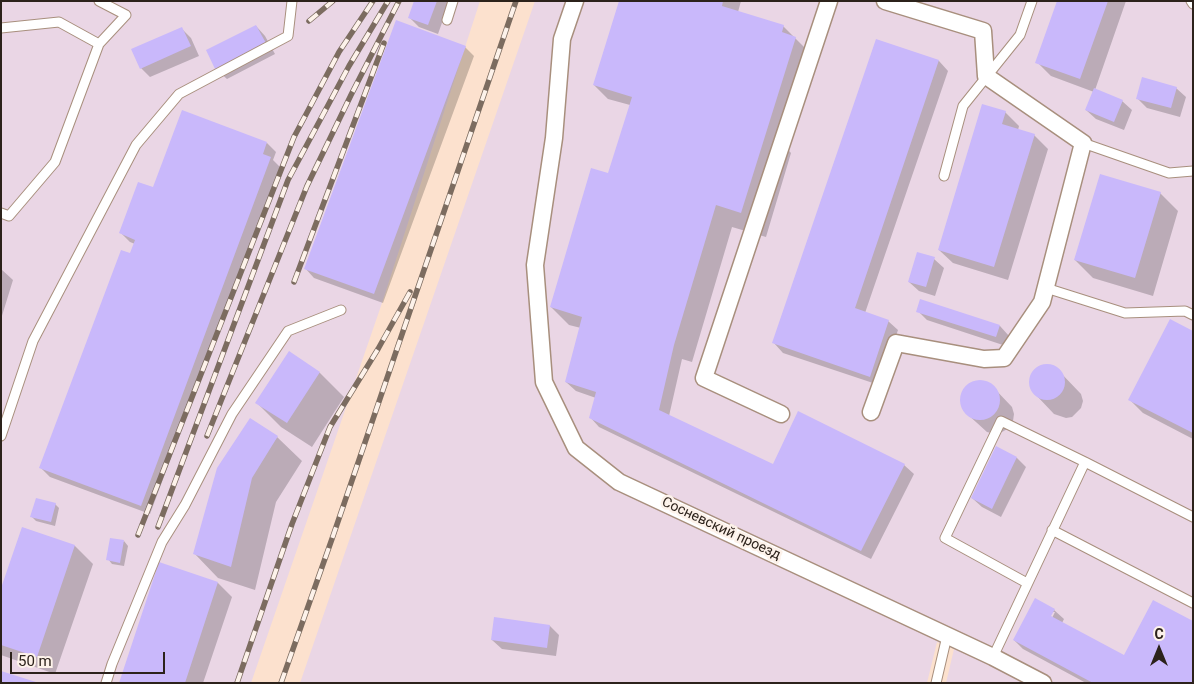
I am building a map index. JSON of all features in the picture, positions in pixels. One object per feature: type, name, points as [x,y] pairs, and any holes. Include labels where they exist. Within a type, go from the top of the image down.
[{"type":"street","name":"Сосневский проезд","points":[[575,1],[562,39],[554,138],[535,265],[544,382],[576,448],[619,482],[993,657],[1043,683]]},
{"type":"street","points":[[781,414],[704,378],[829,1]]},
{"type":"street","points":[[871,412],[896,344],[984,359],[1004,358],[1042,302],[1083,143],[986,76],[983,31],[885,1]]},
{"type":"lane","points":[[1,213],[9,216],[55,162],[99,44],[126,15],[99,1]]},
{"type":"lane","points":[[1,436],[33,341],[136,145],[179,94],[288,36],[292,1]]},
{"type":"lane","points":[[447,20],[453,1]]},
{"type":"lane","points":[[944,176],[963,106],[1020,35],[1032,1]]},
{"type":"lane","points":[[1,28],[59,22],[99,44]]},
{"type":"lane","points":[[1083,143],[1169,173],[1193,171]]},
{"type":"lane","points":[[1046,288],[1125,313],[1185,311],[1193,315]]},
{"type":"lane","points":[[106,683],[162,542],[185,504],[232,414],[288,331],[340,310]]},
{"type":"lane","points":[[1027,583],[945,538],[1001,420],[1193,517]]},
{"type":"lane","points":[[993,657],[1084,462]]},
{"type":"lane","points":[[1052,530],[1193,603]]},
{"type":"lane","points":[[936,683],[947,636]]},
{"type":"shaded area","points":[[1,1],[480,1],[382,303],[251,683],[1,683]]},
{"type":"shaded area","points":[[535,1],[1193,1],[1193,683],[946,683],[954,649],[937,642],[927,683],[300,683]]},
{"type":"building","points":[[414,1],[437,1],[428,25],[408,18]]},
{"type":"building","points":[[619,1],[723,1],[722,6],[784,25],[782,32],[796,37],[741,213],[716,205],[674,345],[659,410],[773,464],[798,411],[905,464],[861,551],[589,418],[596,392],[565,382],[582,317],[550,307],[591,168],[608,173],[632,97],[593,85]]},
{"type":"building","points":[[1057,1],[1108,1],[1080,79],[1035,63]]},
{"type":"building","points":[[396,20],[466,46],[374,294],[304,269]]},
{"type":"building","points":[[256,25],[267,45],[216,71],[206,50]]},
{"type":"building","points":[[182,27],[191,46],[140,69],[131,49]]},
{"type":"building","points":[[876,39],[939,60],[855,308],[889,320],[870,377],[772,343]]},
{"type":"building","points":[[1142,77],[1177,87],[1171,108],[1136,99]]},
{"type":"building","points":[[1094,88],[1123,100],[1114,122],[1085,110]]},
{"type":"building","points":[[982,104],[1006,111],[1002,124],[1035,134],[994,267],[938,250]]},
{"type":"building","points":[[182,110],[267,142],[263,154],[271,157],[141,506],[39,468],[121,250],[130,253],[135,240],[119,233],[138,182],[153,187]]},
{"type":"building","points":[[1100,174],[1161,192],[1135,278],[1074,260]]},
{"type":"building","points":[[917,252],[935,257],[926,287],[908,282]]},
{"type":"building","points":[[920,299],[1000,325],[996,337],[916,312]]},
{"type":"building","points":[[1170,319],[1193,331],[1193,433],[1128,400]]},
{"type":"building","points":[[289,351],[320,372],[287,423],[255,403]]},
{"type":"building","points":[[1047,364],[1054,365],[1060,369],[1064,375],[1064,389],[1060,395],[1054,399],[1047,400],[1040,399],[1034,395],[1030,389],[1029,382],[1030,375],[1034,369],[1040,365]]},
{"type":"building","points":[[980,380],[994,386],[1000,400],[994,414],[980,420],[966,414],[960,400],[966,386]]},
{"type":"building","points":[[250,418],[278,436],[252,478],[231,567],[193,554],[217,468]]},
{"type":"building","points":[[996,446],[1017,457],[992,509],[971,498]]},
{"type":"building","points":[[36,498],[56,503],[51,522],[30,517]]},
{"type":"building","points":[[22,527],[75,545],[37,657],[1,645],[1,588]]},
{"type":"building","points":[[110,538],[124,540],[120,563],[106,560]]},
{"type":"building","points":[[159,562],[218,582],[185,683],[119,683]]},
{"type":"building","points":[[1035,598],[1055,609],[1051,616],[1124,655],[1153,600],[1193,621],[1193,683],[1093,683],[1013,640]]},
{"type":"building","points":[[494,617],[550,625],[547,648],[491,640]]},
{"type":"building","points":[[1,671],[36,682],[36,683],[1,683]]},
{"type":"railway","points":[[309,21],[333,1]]},
{"type":"railway","points":[[138,535],[294,137],[339,52],[373,1]]},
{"type":"railway","points":[[158,527],[288,180],[349,66],[388,1]]},
{"type":"railway","points":[[207,436],[307,186],[399,1]]},
{"type":"railway","points":[[281,683],[516,1]]},
{"type":"railway","points":[[294,282],[384,43]]},
{"type":"railway","points":[[237,683],[292,524],[330,427],[378,349],[410,292]]}]
